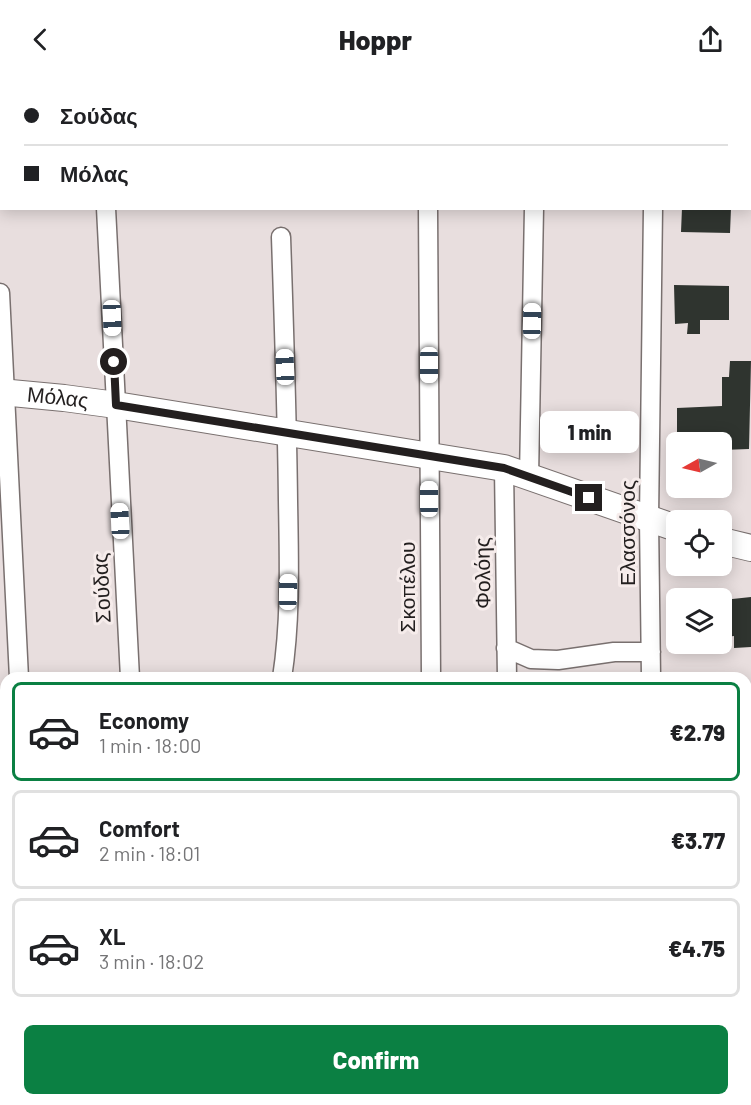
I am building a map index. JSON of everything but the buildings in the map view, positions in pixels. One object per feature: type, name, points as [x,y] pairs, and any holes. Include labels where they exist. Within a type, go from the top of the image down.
[{"type":"street","name":"Σούδας","points":[[106,210],[129,672]]},
{"type":"street","name":"Σκοπέλου","points":[[428,210],[431,672]]},
{"type":"street","points":[[529,477],[534,210]]},
{"type":"street","name":"Ελασσόνος","points":[[651,672],[649,519],[653,210]]},
{"type":"street","points":[[281,237],[287,432],[288,610],[283,672]]},
{"type":"street","points":[[0,293],[2,392],[19,672]]},
{"type":"street","name":"Μόλας","points":[[2,392],[116,405],[504,468],[666,525]]},
{"type":"street","name":"Φολόης","points":[[504,468],[507,672]]},
{"type":"street","points":[[732,543],[751,548]]},
{"type":"street","points":[[506,648],[531,659],[558,660],[614,652],[651,652]]},
{"type":"route","points":[[114,362],[116,405],[504,468],[589,498]]}]
